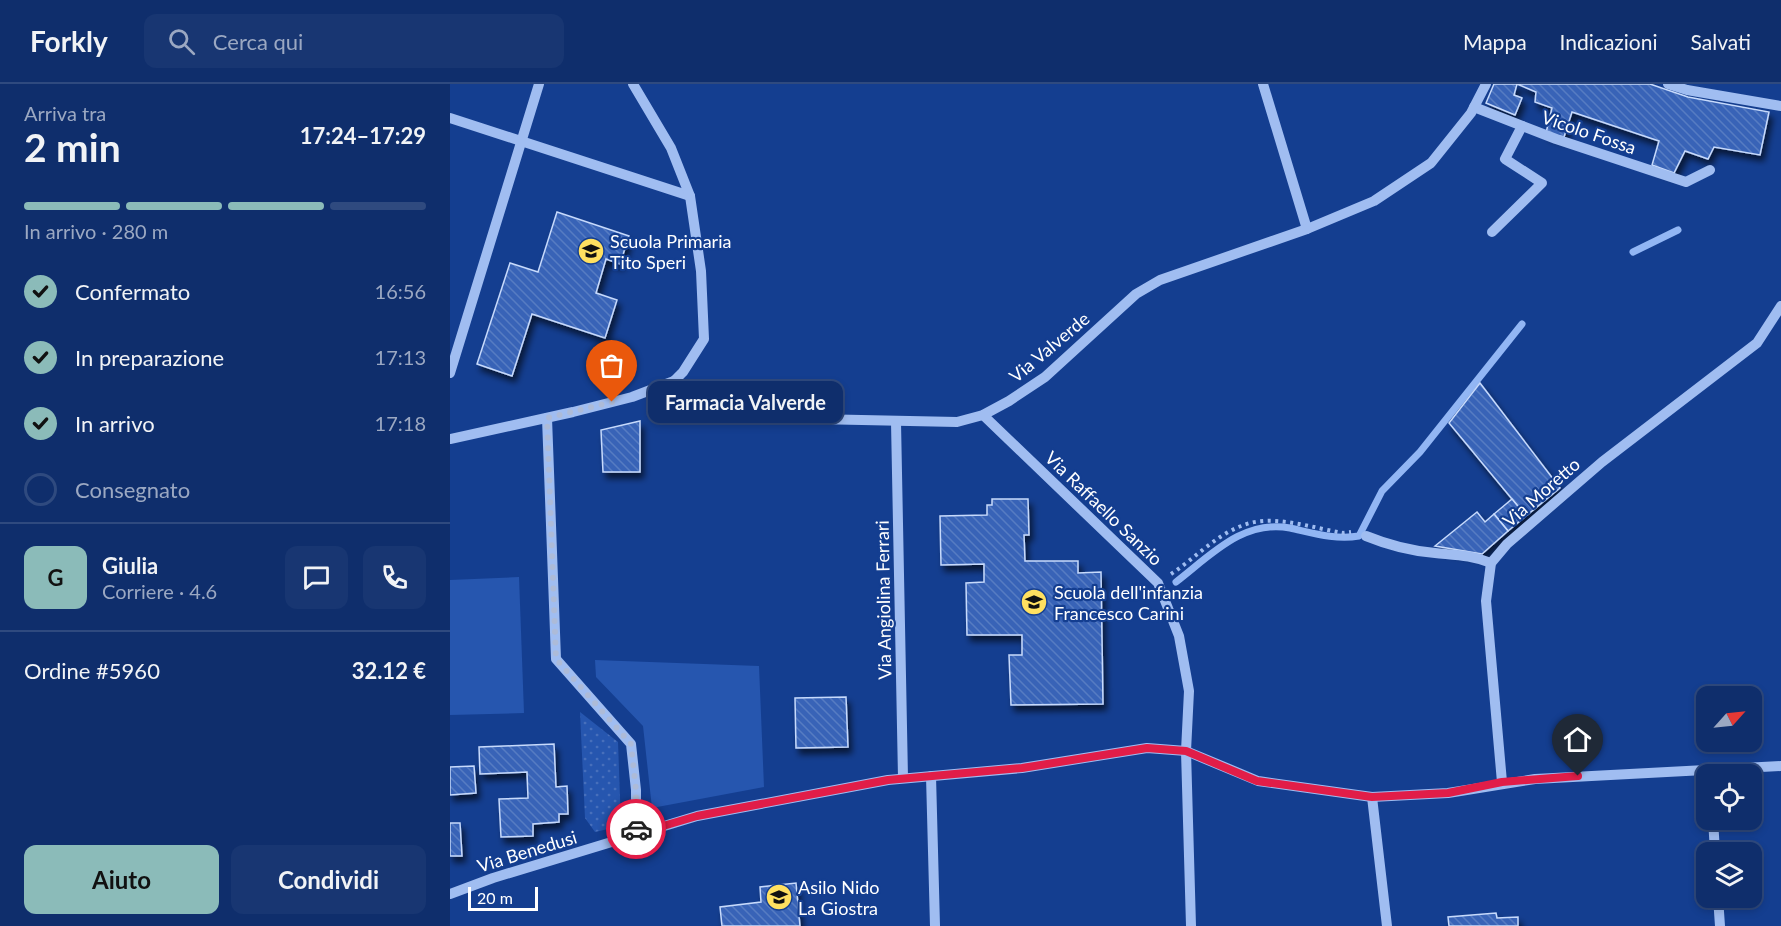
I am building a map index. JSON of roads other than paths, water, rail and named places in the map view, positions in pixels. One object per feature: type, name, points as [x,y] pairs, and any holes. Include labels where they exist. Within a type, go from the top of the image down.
[{"type":"street","points":[[450,373],[539,84]]},
{"type":"street","points":[[450,439],[632,397],[674,381],[683,372],[704,339],[701,271],[690,196],[671,148],[633,84]]},
{"type":"street","points":[[1263,84],[1307,229]]},
{"type":"street","name":"Via Valverde","points":[[674,381],[716,407],[814,419],[957,422],[983,415],[1045,377],[1136,294],[1160,280],[1307,229],[1374,201],[1431,163],[1474,107],[1486,84]]},
{"type":"street","points":[[1668,84],[1687,90],[1781,106]]},
{"type":"street","name":"Vicolo Fossa","points":[[1474,107],[1522,126],[1686,182],[1710,170]]},
{"type":"street","points":[[450,118],[690,196]]},
{"type":"street","name":"Vicolo Fossa","points":[[1492,232],[1542,183],[1506,159],[1522,126]]},
{"type":"street","name":"Via Moretto","points":[[1491,563],[1507,544],[1602,462],[1757,343],[1781,306]]},
{"type":"street","name":"Via Raffaello Sanzio","points":[[983,415],[1158,583],[1179,636],[1189,691],[1186,751],[1191,926]]},
{"type":"street","points":[[547,418],[556,659],[631,744],[636,790],[636,834]]},
{"type":"street","name":"Via Angiolina Ferrari","points":[[896,422],[903,778]]},
{"type":"street","points":[[1366,536],[1387,544],[1433,553],[1475,557],[1491,563],[1486,601],[1502,782]]},
{"type":"street","name":"Via Benedusi","points":[[450,894],[493,878],[697,816],[903,778],[1022,768],[1147,748],[1186,751],[1257,781],[1372,797],[1448,793],[1502,782],[1696,773]]},
{"type":"street","name":"Via Benedusi","points":[[1762,768],[1781,766]]},
{"type":"street","points":[[931,776],[928,830],[935,926]]},
{"type":"street","points":[[1372,797],[1387,926]]},
{"type":"street","points":[[1719,908],[1720,926]]},
{"type":"waterway","points":[[1633,252],[1678,230]]},
{"type":"waterway","points":[[1176,582],[1228,542],[1257,529],[1290,528],[1333,537],[1359,536],[1382,491],[1420,452],[1522,324]]},
{"type":"place","name":"Scuola Primaria Tito Speri","points":[[591,251]]},
{"type":"place","name":"Farmacia Valverde","points":[[612,402]]},
{"type":"place","name":"Scuola dell'infanzia Francesco Carini","points":[[1034,602]]},
{"type":"place","name":"Asilo Nido La Giostra","points":[[779,897]]}]
